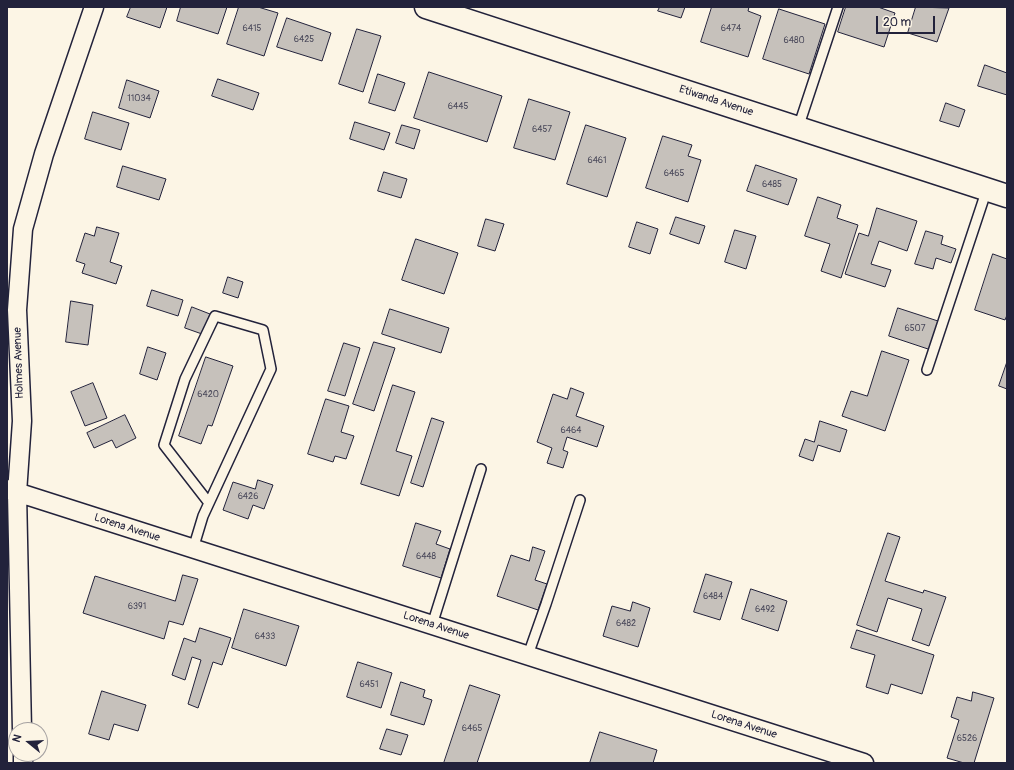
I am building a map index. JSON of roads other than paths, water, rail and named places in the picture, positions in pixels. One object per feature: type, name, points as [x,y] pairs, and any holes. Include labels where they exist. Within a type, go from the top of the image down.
[{"type":"street","name":"Holmes Avenue","points":[[22,722],[12,491],[22,421],[17,310],[23,229],[44,154],[94,7]]},
{"type":"street","name":"Etiwanda Avenue","points":[[435,8],[997,192]]},
{"type":"street","name":"Lorena Avenue","points":[[12,491],[864,763]]},
{"type":"lane","points":[[798,128],[838,7]]},
{"type":"lane","points":[[927,370],[997,192]]},
{"type":"lane","points":[[193,549],[203,516],[271,369],[263,330],[216,316],[185,379],[164,445],[209,503]]},
{"type":"lane","points":[[432,625],[481,469]]},
{"type":"lane","points":[[528,656],[580,500]]}]
